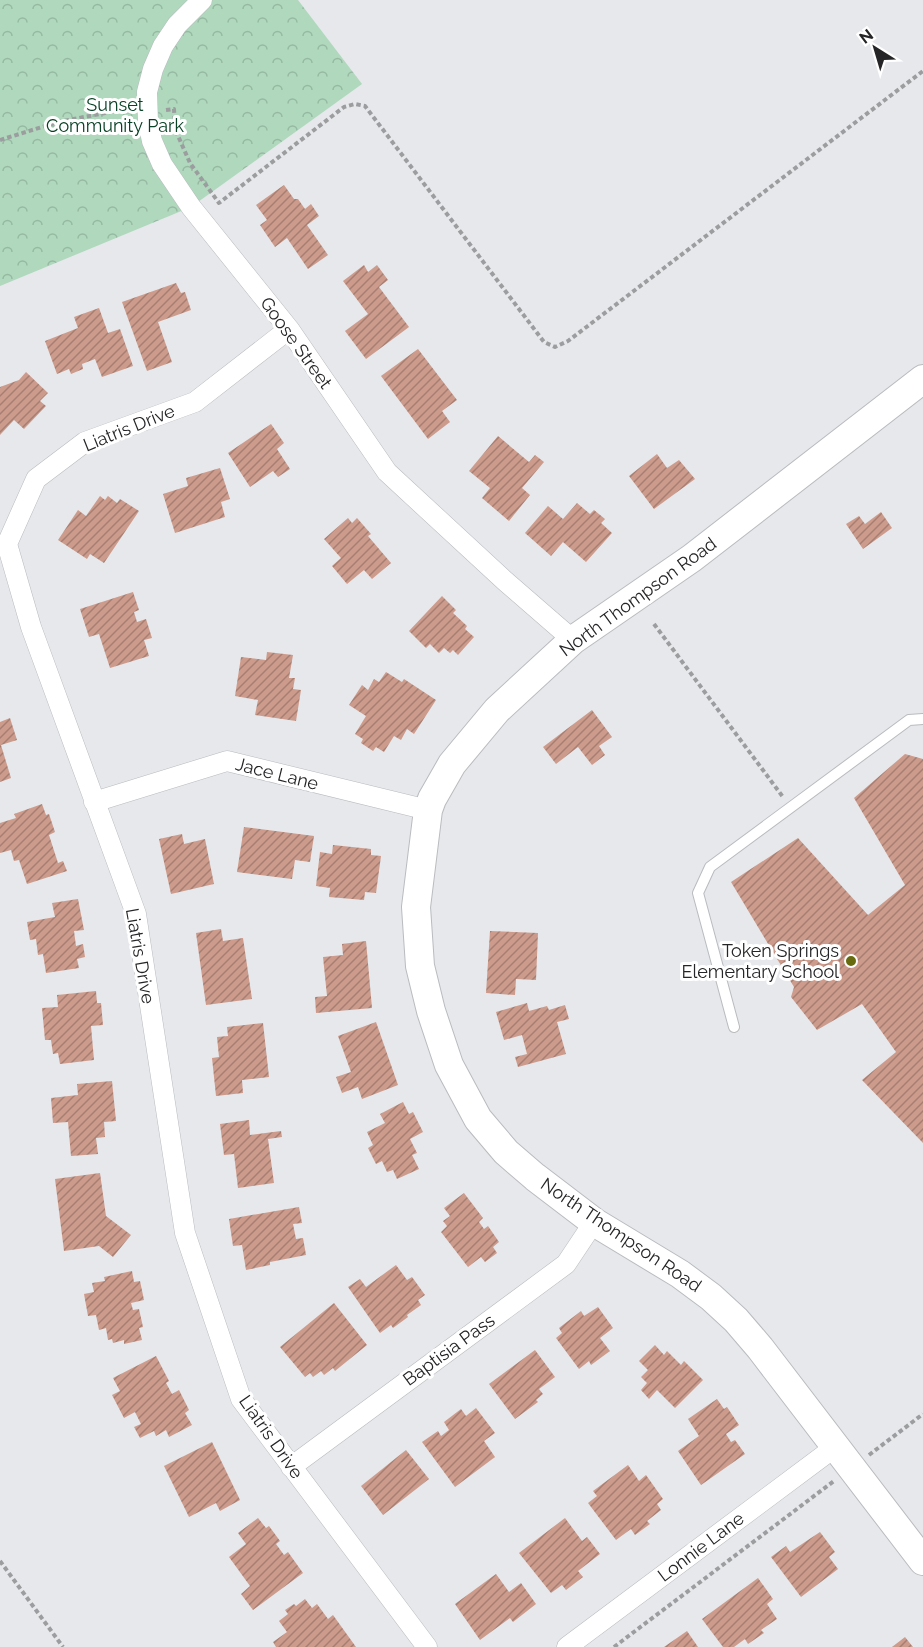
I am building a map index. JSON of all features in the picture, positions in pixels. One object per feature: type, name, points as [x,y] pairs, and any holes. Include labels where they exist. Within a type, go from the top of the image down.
[{"type":"street","name":"Goose Street","points":[[202,0],[177,25],[163,46],[153,69],[147,92],[152,141],[162,164],[191,207],[289,329],[387,472],[573,640]]},
{"type":"street","name":"Liatris Drive","points":[[289,329],[195,402],[85,442],[36,478],[8,544],[31,627],[135,914],[185,1233],[241,1399],[427,1647]]},
{"type":"street","name":"North Thompson Road","points":[[923,379],[692,558],[573,640],[496,710],[452,764],[432,799],[428,810],[416,907],[420,966],[431,1011],[449,1065],[478,1119],[506,1152],[535,1177],[594,1222],[680,1274],[711,1297],[736,1320],[923,1561]]},
{"type":"street","name":"Jace Lane","points":[[94,802],[227,761],[428,810]]},
{"type":"street","name":"Baptisia Pass","points":[[291,1467],[566,1264],[594,1222]]},
{"type":"street","name":"Lonnie Lane","points":[[567,1647],[843,1458]]},
{"type":"lane","points":[[734,1028],[698,892],[710,867],[909,720],[923,719]]},
{"type":"path","points":[[0,140],[58,122],[121,110],[174,109],[175,129],[190,163],[219,203],[344,107],[355,104],[365,106],[544,342],[555,347],[577,334],[923,71]]},
{"type":"path","points":[[654,624],[791,807]]},
{"type":"path","points":[[614,1647],[843,1458],[923,1414]]},
{"type":"path","points":[[0,1562],[63,1647]]},
{"type":"green space","name":"Sunset Community Park","points":[[0,0],[298,0],[362,84],[191,207],[0,286]]},
{"type":"building","points":[[284,185],[305,209],[311,204],[319,216],[307,225],[328,255],[308,269],[287,238],[275,247],[260,225],[267,220],[256,205]]},
{"type":"building","points":[[364,265],[368,272],[377,265],[388,280],[379,287],[409,327],[366,359],[345,331],[368,314],[343,281]]},
{"type":"building","points":[[176,283],[181,293],[185,292],[191,310],[158,322],[172,362],[147,371],[122,302]]},
{"type":"building","points":[[99,308],[108,333],[120,329],[133,366],[102,377],[95,359],[82,364],[83,369],[71,374],[69,369],[57,374],[45,341],[78,328],[74,317]]},
{"type":"building","points":[[418,349],[457,400],[442,411],[450,422],[428,439],[381,376]]},
{"type":"building","points":[[26,372],[48,393],[40,401],[46,406],[24,429],[14,420],[0,435],[0,387],[19,380]]},
{"type":"building","points":[[271,424],[284,443],[277,449],[290,469],[278,477],[273,471],[250,487],[228,453]]},
{"type":"building","points":[[498,436],[529,462],[535,455],[544,462],[522,488],[530,495],[509,521],[482,498],[490,488],[469,471]]},
{"type":"building","points":[[657,454],[667,468],[679,460],[695,479],[654,509],[629,476]]},
{"type":"building","points":[[220,468],[230,499],[221,502],[225,517],[175,533],[163,494],[188,486],[186,478]]},
{"type":"building","points":[[100,496],[105,500],[108,496],[117,503],[120,499],[139,511],[104,563],[90,554],[87,559],[58,540],[78,510],[86,516]]},
{"type":"building","points":[[577,503],[590,514],[594,510],[605,519],[601,523],[612,533],[586,562],[563,542],[551,556],[525,533],[548,506],[563,519]]},
{"type":"building","points":[[881,512],[892,528],[863,549],[846,524],[859,516],[865,524]]},
{"type":"building","points":[[348,518],[352,523],[357,518],[371,534],[368,536],[391,563],[372,579],[364,570],[347,584],[332,566],[341,558],[324,539]]},
{"type":"building","points":[[133,592],[139,610],[134,612],[137,622],[146,619],[152,638],[144,640],[149,656],[110,668],[99,634],[89,637],[80,609]]},
{"type":"building","points":[[442,596],[456,610],[453,613],[467,626],[465,629],[474,637],[458,655],[453,650],[450,653],[444,648],[439,653],[430,644],[426,648],[409,631]]},
{"type":"building","points":[[267,652],[293,655],[289,678],[295,678],[293,689],[301,690],[296,721],[255,715],[258,700],[235,696],[241,657],[266,660]]},
{"type":"building","points":[[386,672],[402,682],[404,679],[436,700],[414,734],[407,729],[401,740],[394,736],[384,752],[376,747],[373,751],[361,743],[363,739],[355,734],[366,716],[349,705],[362,685],[368,690],[374,679],[379,682]]},
{"type":"building","points":[[592,710],[612,737],[599,746],[605,755],[592,765],[578,747],[556,764],[543,747]]},
{"type":"building","points":[[10,718],[17,740],[1,745],[11,778],[0,782],[0,722]]},
{"type":"building","name":"Token Springs Elementary School","points":[[905,754],[923,759],[923,1143],[862,1080],[896,1052],[862,1004],[817,1030],[791,997],[794,987],[731,882],[798,838],[868,915],[905,885],[854,798]]},
{"type":"building","points":[[42,804],[46,815],[49,814],[55,832],[49,835],[58,863],[63,861],[67,871],[27,884],[19,860],[14,861],[11,850],[0,853],[0,823],[16,818],[14,814]]},
{"type":"building","points":[[244,827],[314,836],[310,862],[295,860],[292,879],[237,872]]},
{"type":"building","points":[[182,834],[184,844],[205,839],[214,884],[171,894],[159,839]]},
{"type":"building","points":[[333,845],[371,849],[371,855],[381,856],[376,893],[365,892],[364,900],[329,897],[330,888],[316,886],[320,852],[332,854]]},
{"type":"building","points":[[78,899],[84,930],[74,931],[76,946],[83,944],[85,957],[77,959],[79,968],[46,973],[43,954],[38,955],[36,939],[30,940],[27,922],[55,917],[52,903]]},
{"type":"building","points":[[221,929],[223,941],[243,938],[252,999],[206,1005],[196,933]]},
{"type":"building","points":[[490,931],[538,933],[536,980],[516,979],[515,995],[486,993]]},
{"type":"building","points":[[366,941],[372,1008],[316,1013],[315,997],[327,996],[323,957],[343,955],[342,944]]},
{"type":"building","points":[[96,991],[97,1003],[101,1003],[103,1025],[91,1026],[94,1060],[60,1064],[58,1053],[53,1054],[51,1040],[45,1040],[42,1008],[58,1007],[57,995]]},
{"type":"building","points":[[527,1003],[529,1011],[547,1006],[549,1010],[565,1005],[569,1019],[557,1022],[566,1054],[518,1067],[515,1057],[527,1054],[522,1035],[504,1040],[496,1012]]},
{"type":"building","points":[[376,1022],[398,1085],[362,1099],[358,1087],[342,1093],[336,1077],[351,1072],[338,1036]]},
{"type":"building","points":[[263,1023],[269,1077],[242,1080],[243,1093],[216,1096],[212,1058],[219,1057],[217,1037],[228,1036],[227,1027]]},
{"type":"building","points":[[112,1081],[116,1121],[104,1122],[105,1137],[96,1138],[98,1154],[71,1156],[68,1122],[53,1123],[51,1098],[78,1095],[77,1084]]},
{"type":"building","points":[[403,1102],[409,1114],[413,1112],[423,1132],[410,1139],[417,1153],[412,1155],[419,1169],[397,1179],[393,1170],[387,1172],[382,1161],[376,1164],[368,1148],[373,1145],[367,1132],[385,1123],[380,1114]]},
{"type":"building","points":[[249,1120],[250,1135],[281,1131],[282,1137],[268,1139],[274,1183],[238,1188],[234,1154],[224,1155],[220,1124]]},
{"type":"building","points":[[100,1173],[106,1216],[131,1235],[113,1257],[99,1246],[64,1251],[55,1179]]},
{"type":"building","points":[[464,1193],[483,1218],[479,1222],[484,1229],[488,1226],[499,1242],[493,1247],[497,1253],[485,1262],[481,1257],[468,1267],[441,1232],[447,1226],[443,1221],[450,1216],[444,1208]]},
{"type":"building","points":[[299,1207],[302,1223],[293,1224],[296,1239],[303,1238],[306,1255],[270,1262],[270,1265],[246,1270],[242,1245],[233,1246],[229,1219]]},
{"type":"building","points":[[396,1265],[407,1280],[412,1277],[425,1295],[418,1300],[421,1305],[407,1315],[408,1317],[393,1328],[391,1325],[380,1333],[348,1287],[360,1279],[366,1287]]},
{"type":"building","points":[[132,1271],[134,1282],[140,1281],[144,1300],[131,1303],[133,1310],[139,1309],[143,1327],[139,1328],[142,1340],[124,1344],[124,1340],[113,1343],[112,1339],[108,1340],[106,1328],[99,1330],[96,1315],[88,1316],[84,1294],[94,1292],[92,1283],[105,1281],[104,1277]]},
{"type":"building","points":[[334,1303],[367,1345],[335,1371],[333,1368],[324,1375],[321,1371],[313,1377],[310,1373],[305,1377],[280,1347]]},
{"type":"building","points":[[598,1307],[613,1328],[600,1338],[610,1351],[591,1365],[589,1361],[579,1369],[556,1338],[562,1333],[559,1328],[581,1311],[584,1316]]},
{"type":"building","points":[[655,1345],[664,1355],[667,1351],[681,1365],[684,1361],[703,1380],[675,1408],[657,1390],[649,1399],[641,1390],[647,1383],[641,1377],[648,1370],[639,1361]]},
{"type":"building","points":[[535,1350],[555,1377],[539,1389],[543,1394],[536,1400],[538,1402],[515,1419],[489,1384]]},
{"type":"building","points":[[156,1356],[169,1381],[166,1383],[172,1394],[179,1390],[189,1410],[185,1413],[192,1425],[169,1437],[166,1430],[156,1436],[154,1431],[140,1438],[134,1427],[141,1424],[135,1412],[124,1418],[112,1395],[120,1391],[113,1378]]},
{"type":"building","points":[[717,1399],[724,1409],[727,1407],[739,1425],[726,1434],[731,1442],[735,1440],[745,1454],[701,1485],[678,1451],[699,1436],[688,1419]]},
{"type":"building","points":[[476,1408],[495,1433],[484,1441],[495,1457],[455,1487],[422,1442],[438,1431],[441,1436],[449,1430],[444,1422],[461,1409],[466,1416]]},
{"type":"building","points":[[212,1442],[240,1500],[220,1511],[216,1503],[189,1517],[164,1466]]},
{"type":"building","points":[[406,1450],[429,1479],[383,1515],[361,1486]]},
{"type":"building","points":[[628,1465],[639,1481],[646,1475],[663,1499],[657,1504],[661,1510],[647,1521],[650,1524],[635,1535],[631,1529],[616,1540],[588,1503],[597,1496],[593,1491]]},
{"type":"building","points":[[258,1518],[266,1528],[269,1526],[280,1541],[276,1544],[284,1555],[288,1552],[303,1573],[253,1610],[241,1594],[250,1586],[229,1557],[246,1544],[238,1533]]},
{"type":"building","points":[[565,1518],[582,1541],[587,1537],[600,1554],[578,1571],[583,1577],[566,1590],[562,1585],[551,1593],[519,1553]]},
{"type":"building","points":[[820,1532],[835,1552],[829,1557],[838,1569],[801,1597],[771,1557],[786,1546],[790,1552]]},
{"type":"building","points":[[496,1574],[509,1592],[521,1583],[536,1604],[513,1622],[510,1618],[480,1640],[455,1604]]},
{"type":"building","points":[[758,1578],[773,1599],[767,1604],[777,1619],[761,1630],[764,1633],[748,1644],[745,1639],[734,1647],[723,1647],[702,1619]]},
{"type":"building","points":[[305,1599],[312,1608],[317,1604],[328,1619],[333,1615],[356,1647],[276,1647],[273,1642],[287,1632],[279,1621],[288,1614],[285,1610]]},
{"type":"building","points":[[687,1631],[698,1647],[664,1647]]},
{"type":"building","points":[[905,1637],[913,1647],[892,1647]]},
{"type":"place","name":"Token Springs Elementary School","points":[[851,961]]}]
